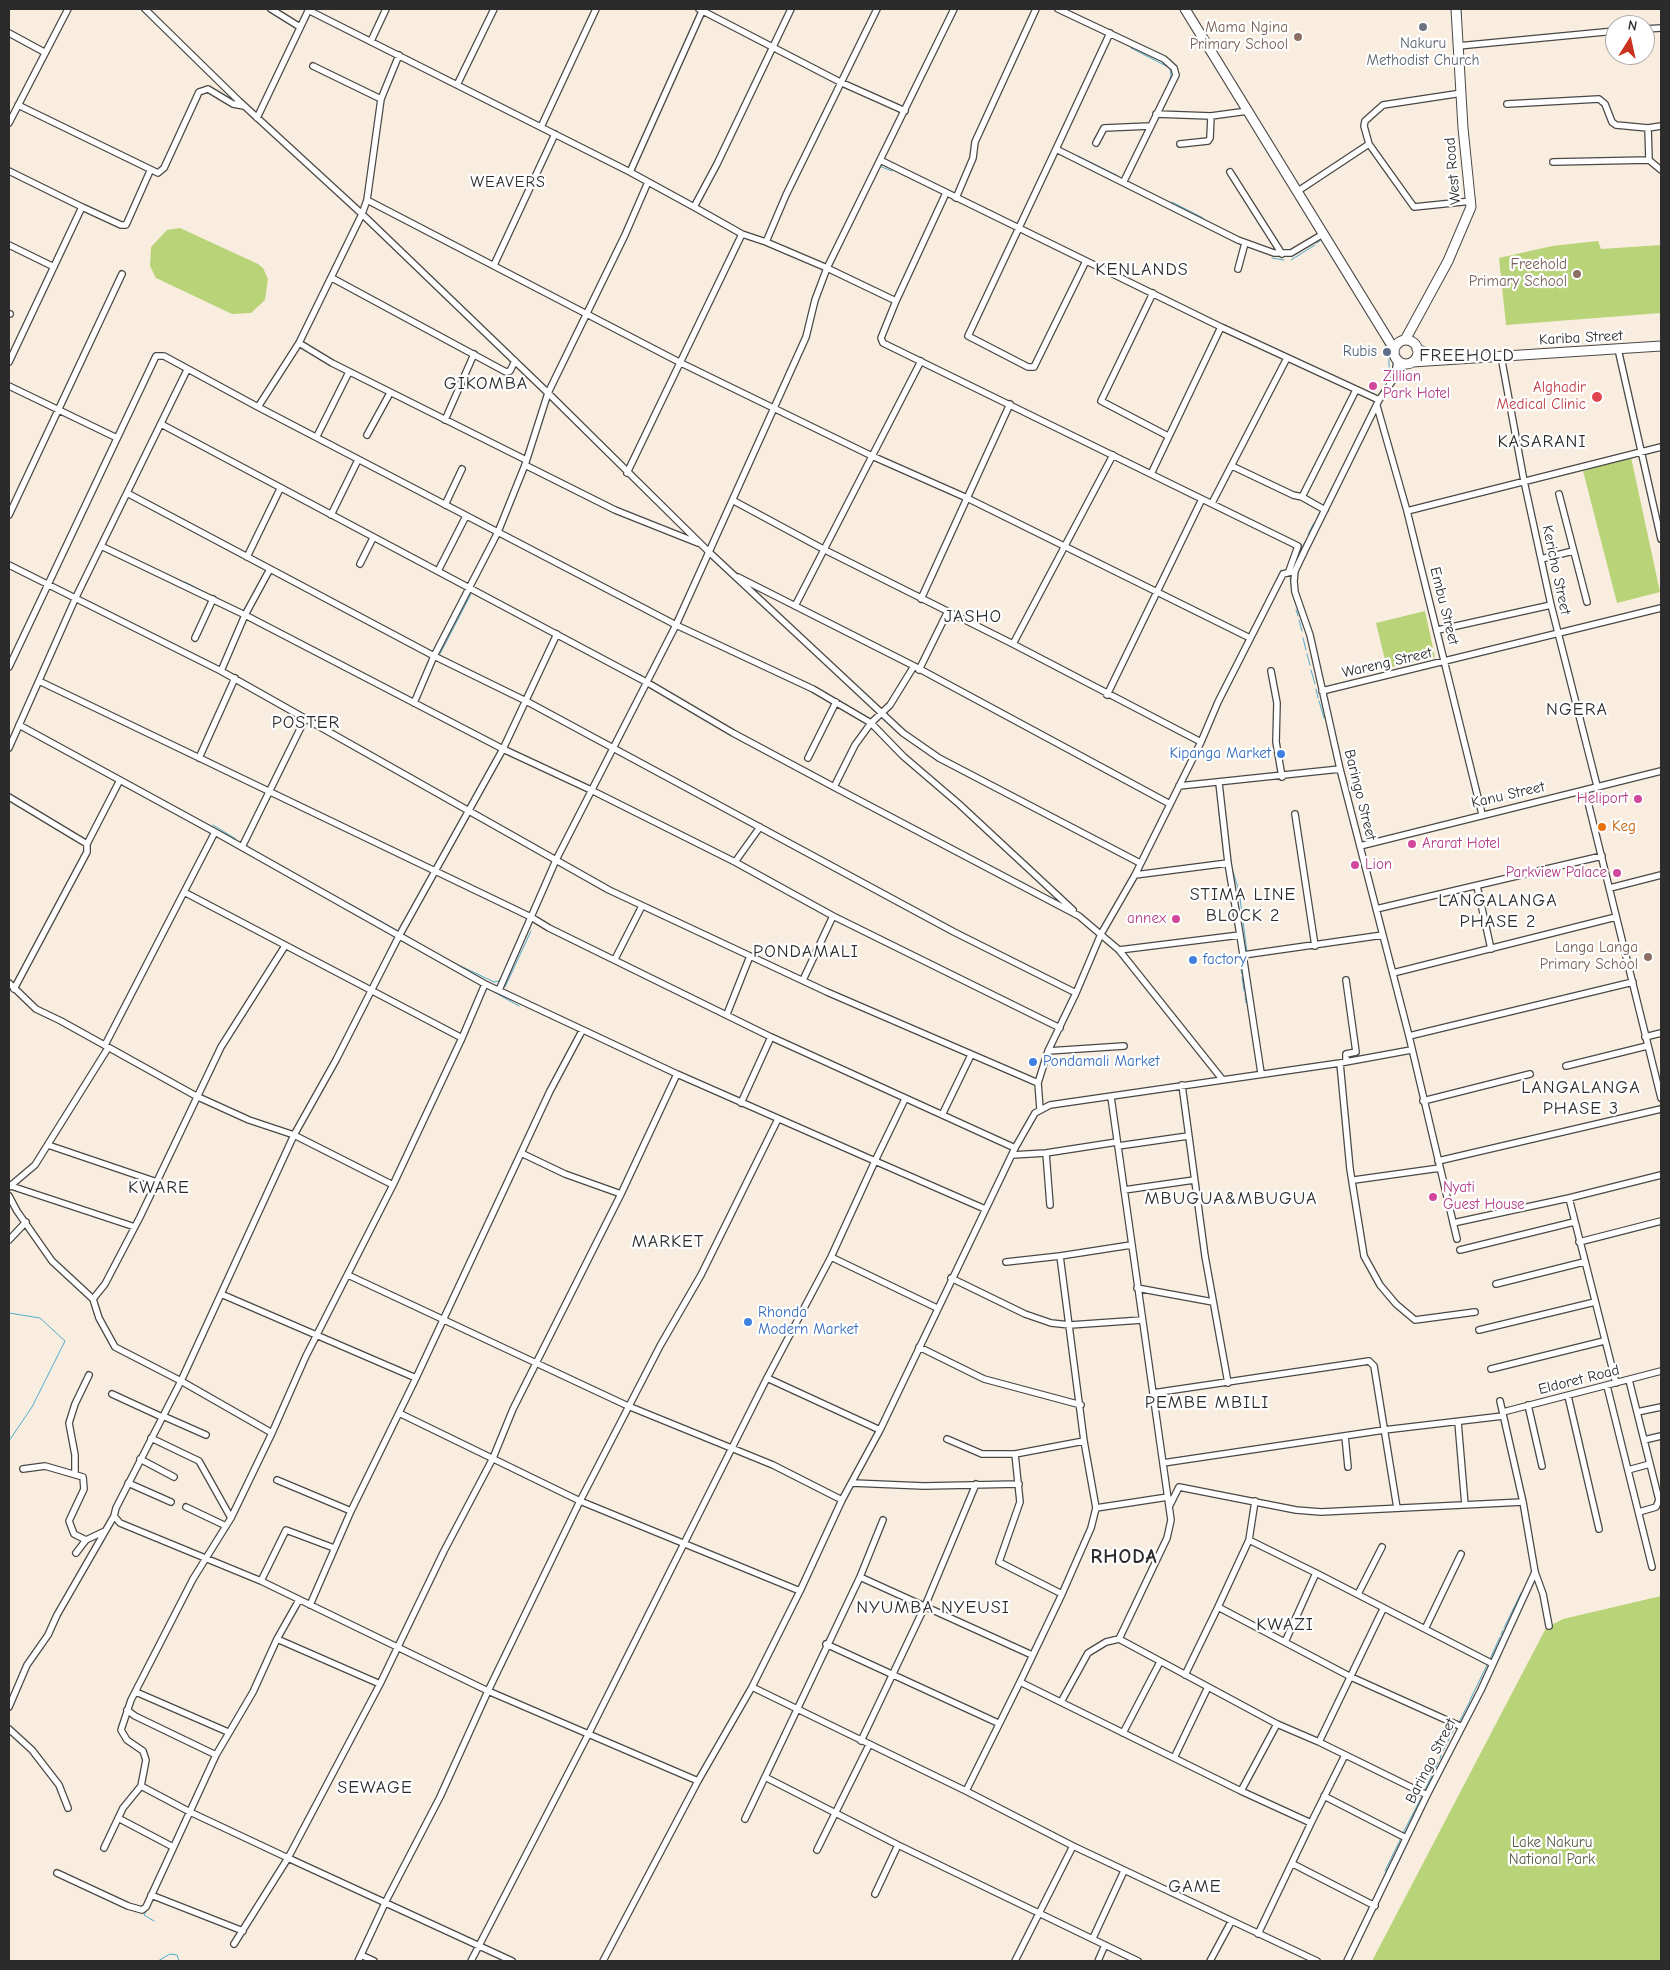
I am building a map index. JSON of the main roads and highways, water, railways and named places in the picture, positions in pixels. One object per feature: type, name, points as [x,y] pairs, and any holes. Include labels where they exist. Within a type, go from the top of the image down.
[{"type":"waterway","points":[[1451,9],[1453,31]]},
{"type":"waterway","points":[[1461,9],[1462,43]]},
{"type":"waterway","points":[[1453,38],[1454,50]]},
{"type":"waterway","points":[[1131,48],[1170,68],[1171,76],[1165,92]]},
{"type":"waterway","points":[[1467,120],[1469,148]]},
{"type":"waterway","points":[[1078,156],[1118,176]]},
{"type":"waterway","points":[[879,166],[892,171]]},
{"type":"waterway","points":[[1172,202],[1203,218]]},
{"type":"waterway","points":[[1317,243],[1322,239]]},
{"type":"waterway","points":[[1291,260],[1315,245]]},
{"type":"waterway","points":[[1272,258],[1284,260]]},
{"type":"waterway","points":[[1382,338],[1389,352]]},
{"type":"waterway","points":[[1385,382],[1389,374],[1389,359]]},
{"type":"waterway","points":[[1371,409],[1374,403]]},
{"type":"waterway","points":[[1364,423],[1369,415]]},
{"type":"waterway","points":[[1357,437],[1363,426]]},
{"type":"waterway","points":[[1352,449],[1355,441]]},
{"type":"waterway","points":[[1342,468],[1348,457]]},
{"type":"waterway","points":[[1331,490],[1336,480]]},
{"type":"waterway","points":[[1326,500],[1329,494]]},
{"type":"waterway","points":[[1306,503],[1317,509]]},
{"type":"waterway","points":[[1317,518],[1320,512]]},
{"type":"waterway","points":[[183,519],[193,525]]},
{"type":"waterway","points":[[1308,534],[1314,523]]},
{"type":"waterway","points":[[1296,559],[1305,542]]},
{"type":"waterway","points":[[1272,590],[1281,570]]},
{"type":"waterway","points":[[1290,578],[1292,591]]},
{"type":"waterway","points":[[185,582],[222,601]]},
{"type":"waterway","points":[[896,582],[911,590]]},
{"type":"waterway","points":[[440,654],[471,594]]},
{"type":"waterway","points":[[1293,596],[1296,605]]},
{"type":"waterway","points":[[1296,610],[1298,616]]},
{"type":"waterway","points":[[1299,620],[1302,631]]},
{"type":"waterway","points":[[1303,638],[1306,650]]},
{"type":"waterway","points":[[1307,654],[1310,665]]},
{"type":"waterway","points":[[626,668],[643,676]]},
{"type":"waterway","points":[[1311,670],[1315,684]]},
{"type":"waterway","points":[[1325,687],[1332,686]]},
{"type":"waterway","points":[[1316,689],[1318,698]]},
{"type":"waterway","points":[[1319,701],[1324,718]]},
{"type":"waterway","points":[[303,714],[316,720]]},
{"type":"waterway","points":[[1225,811],[1231,865],[1239,891],[1247,952]]},
{"type":"waterway","points":[[1219,813],[1224,854]]},
{"type":"waterway","points":[[213,825],[236,839]]},
{"type":"waterway","points":[[1229,884],[1235,925]]},
{"type":"waterway","points":[[350,904],[400,932]]},
{"type":"waterway","points":[[344,908],[360,917]]},
{"type":"waterway","points":[[505,987],[531,931]]},
{"type":"waterway","points":[[387,932],[396,938]]},
{"type":"waterway","points":[[1370,934],[1377,933]]},
{"type":"waterway","points":[[403,934],[425,947]]},
{"type":"waterway","points":[[1238,939],[1241,968]]},
{"type":"waterway","points":[[400,940],[449,967]]},
{"type":"waterway","points":[[442,957],[494,982],[499,981],[503,975]]},
{"type":"waterway","points":[[1241,970],[1242,974]]},
{"type":"waterway","points":[[1242,977],[1244,991]]},
{"type":"waterway","points":[[485,987],[519,1006]]},
{"type":"waterway","points":[[1245,994],[1246,1003]]},
{"type":"waterway","points":[[9,1313],[40,1318],[65,1341],[32,1407],[9,1441]]},
{"type":"waterway","points":[[1504,1628],[1521,1593]]},
{"type":"waterway","points":[[1501,1635],[1503,1630]]},
{"type":"waterway","points":[[1490,1659],[1500,1637]]},
{"type":"waterway","points":[[1470,1700],[1487,1665]]},
{"type":"waterway","points":[[1459,1722],[1470,1701]]},
{"type":"waterway","points":[[1443,1751],[1455,1727]]},
{"type":"waterway","points":[[1440,1759],[1441,1755]]},
{"type":"waterway","points":[[1425,1790],[1438,1762]]},
{"type":"waterway","points":[[1403,1833],[1421,1798]]},
{"type":"waterway","points":[[1419,1817],[1424,1809]]},
{"type":"waterway","points":[[176,1849],[187,1826]]},
{"type":"waterway","points":[[1385,1871],[1401,1838]]},
{"type":"waterway","points":[[1399,1861],[1405,1848]]},
{"type":"waterway","points":[[1390,1880],[1397,1864]]},
{"type":"waterway","points":[[146,1911],[144,1915],[154,1921]]},
{"type":"waterway","points":[[158,1961],[170,1954],[177,1955],[179,1961]]},
{"type":"place","name":"Nakuru Methodist Church","points":[[1423,27]]},
{"type":"place","name":"Mama Ngina Primary School","points":[[1298,37]]},
{"type":"place","name":"Freehold Primary School","points":[[1577,274]]},
{"type":"place","name":"Rubis","points":[[1387,352]]},
{"type":"place","name":"Zillian Park Hotel","points":[[1373,386]]},
{"type":"place","name":"Alghadir Medical Clinic","points":[[1597,397]]},
{"type":"place","name":"Kipanga Market","points":[[1281,754]]},
{"type":"place","name":"Heliport","points":[[1638,799]]},
{"type":"place","name":"Keg","points":[[1602,827]]},
{"type":"place","name":"Ararat Hotel","points":[[1412,844]]},
{"type":"place","name":"Lion","points":[[1355,865]]},
{"type":"place","name":"Parkview Palace","points":[[1617,873]]},
{"type":"place","name":"annex","points":[[1176,919]]},
{"type":"place","name":"Langa Langa Primary School","points":[[1648,957]]},
{"type":"place","name":"factory","points":[[1193,960]]},
{"type":"place","name":"Pondamali Market","points":[[1033,1062]]},
{"type":"place","name":"Nyati Guest House","points":[[1433,1197]]},
{"type":"place","name":"Rhonda Modern Market","points":[[748,1322]]},
{"type":"district","name":"WEAVERS","points":[[508,182]]},
{"type":"district","name":"KENLANDS","points":[[1142,270]]},
{"type":"district","name":"FREEHOLD","points":[[1467,356]]},
{"type":"district","name":"GIKOMBA","points":[[486,384]]},
{"type":"district","name":"KASARANI","points":[[1542,442]]},
{"type":"district","name":"JASHO","points":[[973,617]]},
{"type":"district","name":"NGERA","points":[[1577,710]]},
{"type":"district","name":"POSTER","points":[[306,723]]},
{"type":"district","name":"STIMA LINE BLOCK 2","points":[[1243,905]]},
{"type":"district","name":"LANGALANGA PHASE 2","points":[[1498,911]]},
{"type":"district","name":"PONDAMALI","points":[[806,952]]},
{"type":"district","name":"LANGALANGA PHASE 3","points":[[1581,1098]]},
{"type":"district","name":"KWARE","points":[[159,1188]]},
{"type":"district","name":"MBUGUA&MBUGUA","points":[[1231,1199]]},
{"type":"district","name":"MARKET","points":[[668,1242]]},
{"type":"district","name":"PEMBE MBILI","points":[[1207,1403]]},
{"type":"district","name":"RHODA","points":[[1124,1557]]},
{"type":"district","name":"NYUMBA NYEUSI","points":[[933,1608]]},
{"type":"district","name":"KWAZI","points":[[1285,1625]]},
{"type":"district","name":"SEWAGE","points":[[375,1788]]},
{"type":"district","name":"GAME","points":[[1195,1887]]},
{"type":"park label","name":"Lake Nakuru National Park","points":[[1552,1852]]}]
